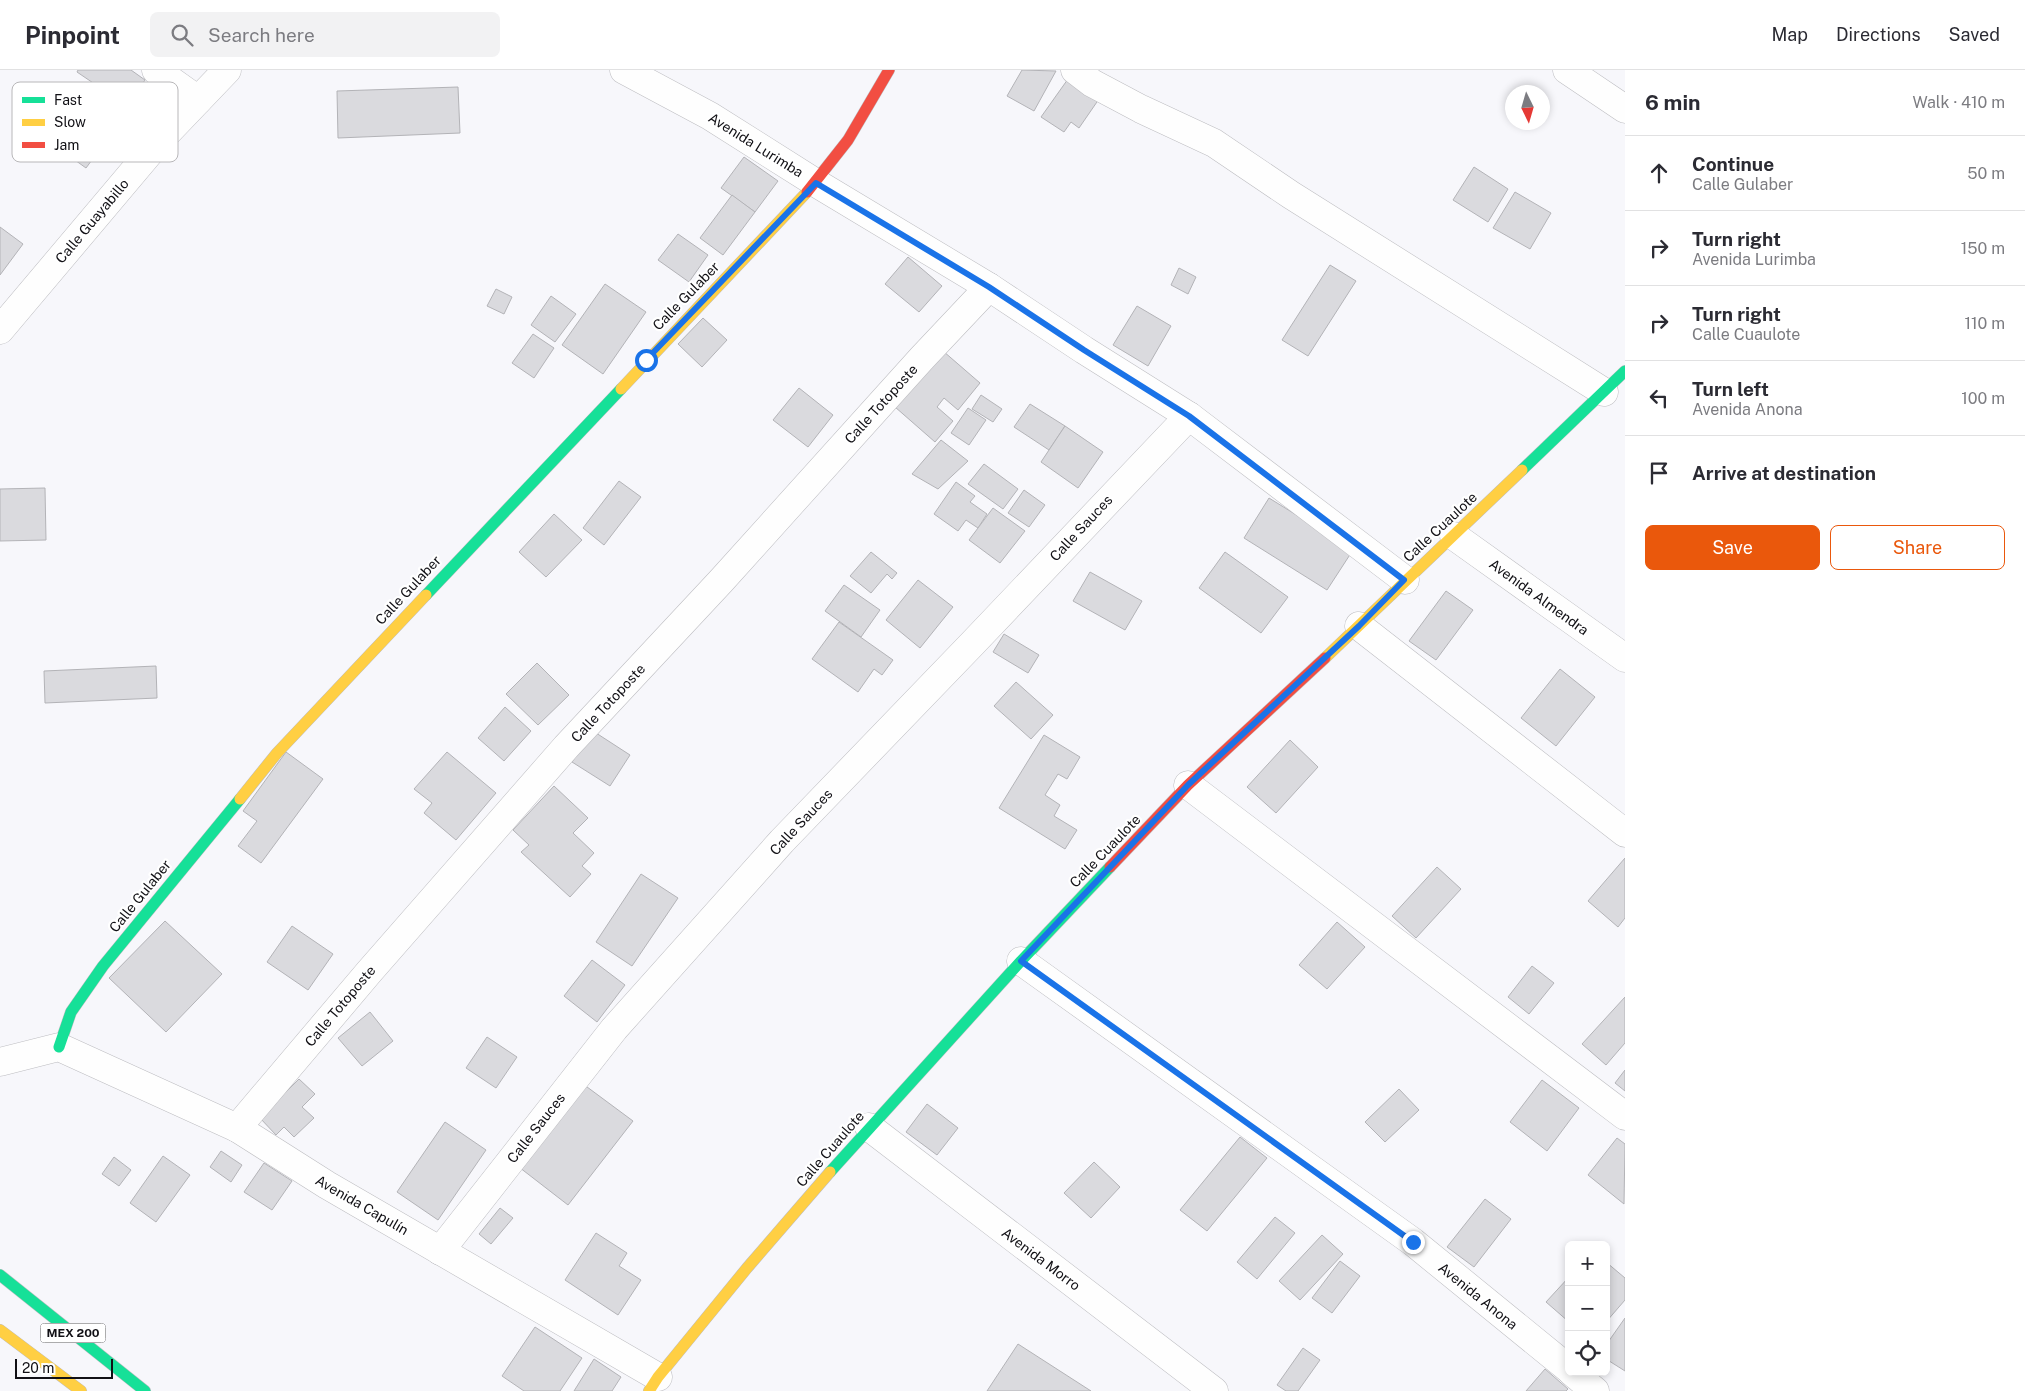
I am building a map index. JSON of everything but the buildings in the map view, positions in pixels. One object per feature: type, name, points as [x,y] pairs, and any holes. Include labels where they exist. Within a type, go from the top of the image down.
[{"type":"main road","name":"Calle Gulaber","points":[[59,1047],[71,1012],[103,966],[276,753],[816,183],[848,140],[889,70]]},
{"type":"main road","name":"Calle Cuaulote","points":[[654,1384],[747,1268],[869,1127],[1021,961],[1188,785],[1359,626],[1404,580],[1454,536],[1625,370]]},
{"type":"main road","name":"MEX 200","points":[[0,1275],[145,1391]]},
{"type":"main road","name":"MEX 200","points":[[0,1330],[81,1391]]},
{"type":"street","points":[[156,70],[173,82]]},
{"type":"street","name":"Calle Guayabillo","points":[[178,121],[227,70]]},
{"type":"street","name":"Avenida Lurimba","points":[[624,70],[710,116],[816,183],[989,287],[1189,416],[1404,580]]},
{"type":"street","points":[[1075,70],[1092,83],[1141,109],[1214,143],[1299,200],[1604,392]]},
{"type":"street","points":[[1567,70],[1625,109]]},
{"type":"street","points":[[178,86],[198,100]]},
{"type":"street","name":"Calle Guayabillo","points":[[0,330],[142,162]]},
{"type":"street","name":"Calle Totoposte","points":[[237,1128],[369,972],[566,747],[721,581],[922,358],[989,287]]},
{"type":"street","name":"Calle Sauces","points":[[440,1251],[614,1029],[782,841],[1189,416]]},
{"type":"street","name":"Avenida Almendra","points":[[1454,536],[1625,658]]},
{"type":"street","points":[[1359,626],[1625,833]]},
{"type":"street","points":[[1188,785],[1625,1116]]},
{"type":"street","name":"Avenida Anona","points":[[1021,961],[1413,1242],[1565,1366]]},
{"type":"street","points":[[0,1062],[59,1047]]},
{"type":"street","name":"Avenida Capulín","points":[[59,1047],[237,1128],[654,1384]]},
{"type":"street","name":"Avenida Morro","points":[[869,1127],[1214,1391]]},
{"type":"street","points":[[1577,1376],[1595,1391]]},
{"type":"traffic: fast","points":[[1522,470],[1625,371]]},
{"type":"traffic: fast","points":[[426,595],[621,389]]},
{"type":"traffic: fast","points":[[59,1047],[71,1012],[103,966],[240,799]]},
{"type":"traffic: fast","points":[[830,1172],[1021,961],[1110,867]]},
{"type":"traffic: fast","points":[[0,1275],[145,1391]]},
{"type":"traffic: slow","points":[[621,389],[807,192]]},
{"type":"traffic: slow","points":[[1325,658],[1522,470]]},
{"type":"traffic: slow","points":[[240,799],[277,753],[426,595]]},
{"type":"traffic: slow","points":[[649,1391],[658,1377],[747,1268],[830,1172]]},
{"type":"traffic: slow","points":[[0,1330],[81,1391]]},
{"type":"traffic: jam","points":[[807,192],[848,140],[889,70]]},
{"type":"traffic: jam","points":[[1110,867],[1188,785],[1325,658]]},
{"type":"route","points":[[646,360],[816,183],[989,287],[1189,416],[1404,580],[1359,626],[1188,785],[1021,961],[1413,1242]]}]
